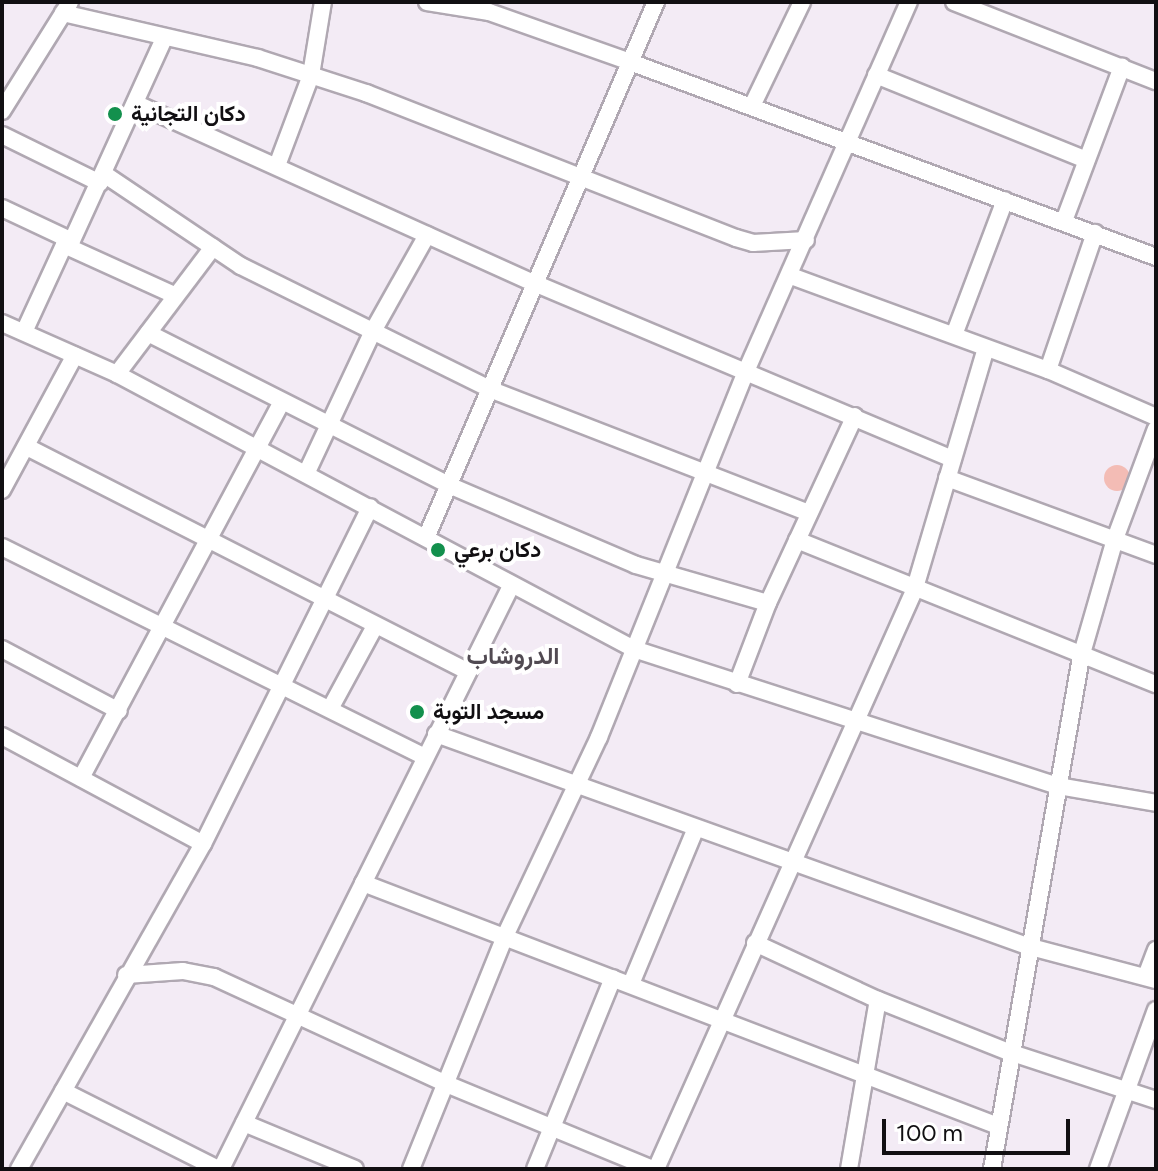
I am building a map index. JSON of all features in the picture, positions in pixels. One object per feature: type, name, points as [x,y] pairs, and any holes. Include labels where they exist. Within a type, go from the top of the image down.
[{"type":"street","points":[[278,163],[311,75],[323,2]]},
{"type":"street","points":[[427,2],[490,7],[630,62],[849,139],[1156,257]]},
{"type":"street","points":[[426,538],[451,486],[534,283],[656,2]]},
{"type":"street","points":[[752,106],[802,2]]},
{"type":"street","points":[[411,1169],[505,936],[579,784],[747,369],[791,276],[909,2]]},
{"type":"street","points":[[954,2],[1156,81]]},
{"type":"street","points":[[2,111],[66,8],[163,41],[187,41],[311,75],[753,243],[806,240]]},
{"type":"street","points":[[24,332],[57,252],[71,244],[163,41]]},
{"type":"street","points":[[1064,221],[1122,67]]},
{"type":"street","points":[[876,75],[1086,160]]},
{"type":"street","points":[[137,104],[278,163],[534,283],[747,369],[953,459]]},
{"type":"street","points":[[2,135],[102,178],[241,266],[492,390],[705,477],[809,513]]},
{"type":"street","points":[[954,335],[1005,200]]},
{"type":"street","points":[[2,208],[174,295]]},
{"type":"street","points":[[1048,370],[1095,233]]},
{"type":"street","points":[[306,474],[373,331],[427,235]]},
{"type":"street","points":[[117,374],[213,247]]},
{"type":"street","points":[[791,276],[1048,370],[1156,417]]},
{"type":"street","points":[[2,323],[117,374],[634,649],[1058,786],[1156,803]]},
{"type":"street","points":[[148,333],[327,427],[451,486],[664,576],[768,603]]},
{"type":"street","points":[[126,975],[183,971],[214,977],[444,1083],[654,1169],[914,591],[986,348]]},
{"type":"street","points":[[2,490],[75,355]]},
{"type":"street","points":[[81,778],[163,628],[253,448],[281,403]]},
{"type":"street","points":[[737,684],[768,603],[855,416]]},
{"type":"street","points":[[992,1169],[1027,946],[1081,657],[1115,539],[1156,429]]},
{"type":"street","points":[[27,447],[205,541],[468,672]]},
{"type":"street","points":[[947,478],[1156,555]]},
{"type":"street","points":[[19,1169],[126,975],[203,844],[370,507]]},
{"type":"street","points":[[797,540],[914,591],[1156,684]]},
{"type":"street","points":[[2,547],[425,757]]},
{"type":"street","points":[[63,1091],[220,1169],[511,586]]},
{"type":"street","points":[[330,709],[375,626]]},
{"type":"street","points":[[2,649],[119,711]]},
{"type":"street","points":[[436,734],[579,784],[789,864],[1027,946],[1151,978],[1156,950]]},
{"type":"street","points":[[2,736],[203,844]]},
{"type":"street","points":[[631,984],[696,828]]},
{"type":"street","points":[[363,883],[998,1126]]},
{"type":"street","points":[[755,943],[878,1000],[1009,1052],[1156,1100]]},
{"type":"street","points":[[535,1169],[613,978]]},
{"type":"street","points":[[849,1169],[862,1076],[878,1000]]},
{"type":"street","points":[[1098,1169],[1124,1090],[1156,1010]]},
{"type":"street","points":[[244,1123],[355,1169]]},
{"type":"shaded area","points":[[1117,465],[1126,469],[1130,478],[1126,487],[1117,491],[1108,487],[1104,478],[1108,469]]},
{"type":"place","name":"دكان التجانية","points":[[115,114]]},
{"type":"place","name":"دكان برعي","points":[[438,550]]},
{"type":"place","name":"مسجد التوبة","points":[[417,712]]},
{"type":"district","name":"الدروشاب","points":[[513,656]]}]
